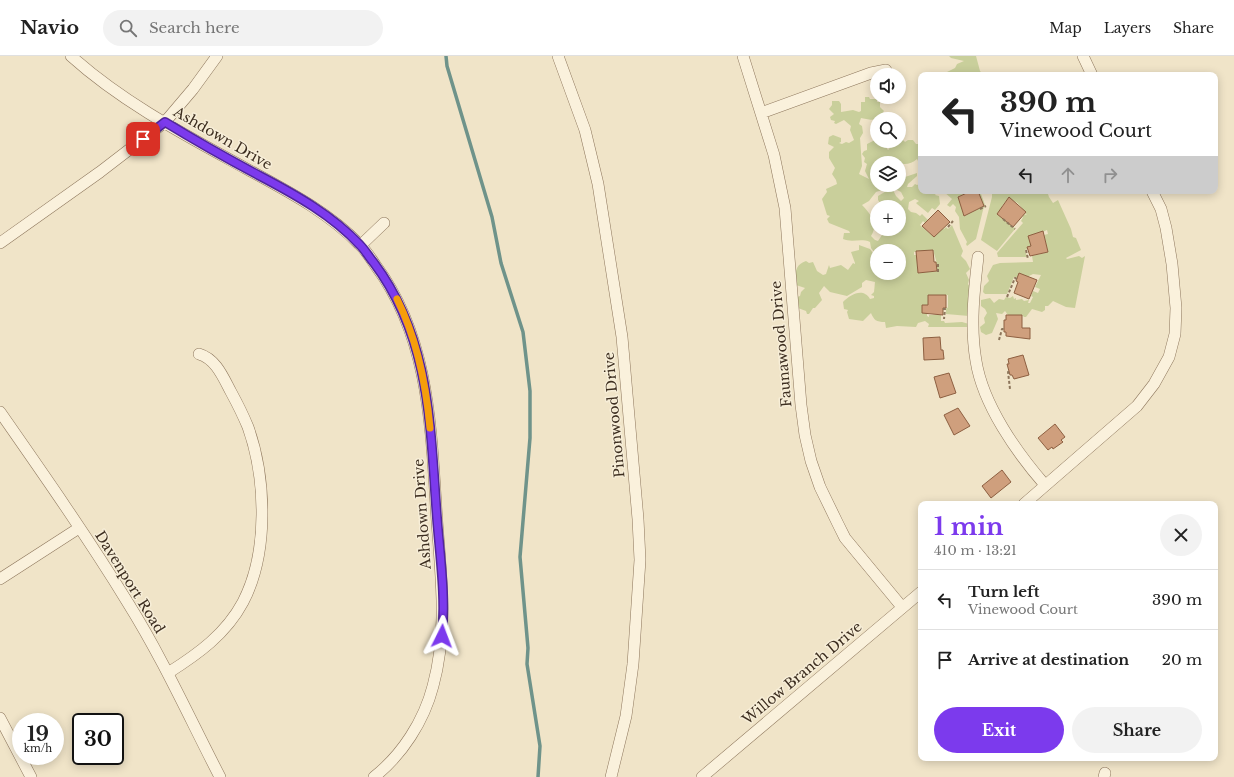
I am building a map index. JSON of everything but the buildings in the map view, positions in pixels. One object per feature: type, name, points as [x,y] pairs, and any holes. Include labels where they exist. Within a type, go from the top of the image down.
[{"type":"street","name":"Ashdown Drive","points":[[71,56],[82,66],[130,101],[194,140],[298,197],[332,219],[361,245],[389,283],[400,305],[414,342],[423,378],[432,442],[443,626],[440,652],[432,689],[424,712],[409,739],[392,761],[374,777]]},
{"type":"street","points":[[0,243],[100,172],[165,122],[193,89],[217,56]]},
{"type":"street","name":"Pinonwood Drive","points":[[558,56],[585,130],[598,184],[622,337],[638,519],[640,560],[633,664],[626,716],[611,777]]},
{"type":"street","name":"Faunawood Drive","points":[[743,56],[774,155],[785,208],[801,405],[805,435],[811,461],[820,487],[845,538],[902,607]]},
{"type":"street","points":[[1082,56],[1090,72]]},
{"type":"street","points":[[761,113],[838,87],[870,73]]},
{"type":"street","points":[[1028,501],[1137,406],[1154,384],[1170,357],[1175,334],[1176,308],[1172,264],[1162,215],[1153,194]]},
{"type":"street","points":[[361,245],[384,223]]},
{"type":"street","points":[[978,257],[975,280],[973,337],[980,379],[1007,436],[1045,486]]},
{"type":"street","points":[[168,673],[206,647],[234,619],[252,581],[260,538],[262,506],[260,485],[248,427],[220,371],[210,359],[199,354]]},
{"type":"street","name":"Davenport Road","points":[[0,412],[129,604],[168,673],[220,777]]},
{"type":"street","points":[[0,578],[79,528]]},
{"type":"street","name":"Willow Branch Drive","points":[[702,777],[918,594]]},
{"type":"street","points":[[0,718],[31,777]]},
{"type":"path","points":[[980,209],[986,206]]},
{"type":"path","points":[[1003,219],[1015,229]]},
{"type":"path","points":[[948,227],[953,221]]},
{"type":"path","points":[[1026,250],[1028,259]]},
{"type":"path","points":[[938,264],[938,273]]},
{"type":"path","points":[[1007,297],[1015,278],[1017,279]]},
{"type":"path","points":[[943,310],[945,309],[944,319]]},
{"type":"path","points":[[998,340],[1002,329],[1004,329]]},
{"type":"path","points":[[1009,372],[1010,389]]},
{"type":"green space","points":[[949,56],[976,56],[981,72],[947,72],[955,68],[957,64],[964,61],[951,58]]},
{"type":"green space","points":[[865,97],[869,97],[870,104],[880,104],[880,107],[884,111],[870,112],[870,120],[861,118],[859,124],[862,126],[863,133],[860,138],[862,166],[859,174],[869,179],[865,171],[867,164],[864,162],[865,158],[862,154],[867,150],[867,144],[870,142],[870,148],[887,148],[888,150],[889,148],[906,148],[906,141],[908,140],[913,140],[916,144],[918,144],[918,161],[917,159],[908,164],[906,164],[906,156],[870,156],[870,192],[876,192],[869,201],[862,205],[870,215],[870,236],[878,241],[881,236],[906,236],[906,200],[902,200],[904,198],[901,192],[906,192],[906,177],[917,173],[917,176],[908,184],[907,187],[918,184],[918,194],[936,194],[935,195],[939,196],[940,204],[935,210],[932,208],[928,213],[916,203],[919,201],[915,199],[909,202],[908,209],[920,216],[922,214],[928,220],[925,223],[923,221],[920,225],[934,237],[942,228],[944,229],[946,227],[948,229],[952,225],[963,251],[961,256],[966,261],[970,269],[966,273],[969,280],[968,284],[971,288],[969,316],[946,314],[946,307],[948,308],[948,295],[928,295],[928,305],[922,305],[922,313],[927,313],[927,316],[929,317],[929,315],[941,315],[941,321],[944,321],[945,323],[962,322],[969,324],[969,327],[928,327],[929,324],[925,321],[918,323],[916,327],[897,326],[886,328],[885,322],[879,322],[871,313],[863,321],[849,319],[847,312],[848,310],[844,309],[843,302],[846,299],[856,293],[864,293],[870,299],[874,298],[874,296],[871,295],[874,292],[875,282],[866,280],[862,283],[862,287],[847,296],[830,292],[824,286],[819,293],[822,300],[809,314],[798,308],[797,297],[800,296],[801,292],[805,288],[796,285],[797,267],[806,261],[809,263],[813,262],[817,271],[823,275],[826,274],[829,265],[830,268],[841,265],[848,270],[853,263],[855,264],[851,252],[859,250],[859,245],[870,249],[870,280],[906,280],[906,244],[870,244],[870,242],[863,240],[846,240],[843,239],[844,233],[850,233],[849,231],[829,223],[827,219],[830,216],[827,215],[822,199],[827,192],[826,189],[837,184],[832,174],[835,168],[829,158],[829,152],[834,147],[828,144],[829,137],[833,135],[841,138],[841,142],[839,143],[842,144],[846,142],[849,143],[854,140],[850,130],[851,126],[844,120],[836,124],[834,123],[835,121],[831,120],[830,117],[834,114],[829,109],[832,105],[832,101],[839,101],[841,104],[841,112],[853,110],[859,112],[861,111],[861,102],[865,102]],"holes":[[[933,250],[937,271],[918,273],[917,255],[914,255],[914,252]]]},
{"type":"green space","points":[[885,192],[894,192],[900,200],[878,200],[878,196]]},
{"type":"green space","points":[[946,194],[963,194],[958,197],[964,216],[984,206],[979,194],[981,194],[985,205],[976,239],[967,246],[967,242],[960,229],[959,217],[955,211],[956,207],[953,204],[950,207],[947,205],[952,199]]},
{"type":"green space","points":[[992,194],[1048,194],[1053,203],[1058,200],[1073,237],[1076,238],[1081,250],[1066,258],[1079,256],[1082,258],[1085,256],[1075,308],[1066,307],[1053,301],[1048,306],[1045,306],[1045,310],[1042,312],[1032,309],[1026,317],[1022,315],[1008,315],[1005,311],[1002,314],[996,313],[998,319],[992,333],[986,335],[981,332],[980,327],[985,323],[984,318],[987,313],[981,306],[981,300],[990,298],[994,303],[999,299],[1004,300],[1006,297],[1010,298],[1013,296],[1016,300],[1029,300],[1028,303],[1030,303],[1033,297],[1031,296],[1033,291],[1038,293],[1040,289],[1035,287],[1041,275],[1033,274],[1027,277],[1019,273],[1018,277],[1014,277],[1007,294],[985,294],[983,292],[984,286],[989,281],[987,276],[993,265],[1000,263],[1033,262],[1032,256],[1048,252],[1044,235],[1048,234],[1047,230],[1025,250],[1027,257],[998,257],[997,253],[1023,223],[1021,221],[1023,217],[1022,214],[1027,215],[1019,204],[1012,201],[1009,197],[1002,206],[1015,229],[997,251],[981,240]]},
{"type":"waterway","points":[[446,56],[447,66],[492,217],[501,263],[523,332],[530,391],[530,438],[520,557],[528,648],[527,664],[540,746],[538,777]]},
{"type":"slow traffic","points":[[397,299],[414,342],[423,378],[430,428]]},
{"type":"route","points":[[143,139],[165,122],[194,140],[298,197],[332,219],[361,245],[389,283],[400,305],[414,342],[423,378],[428,410],[432,442],[442,586],[442,636]]}]
